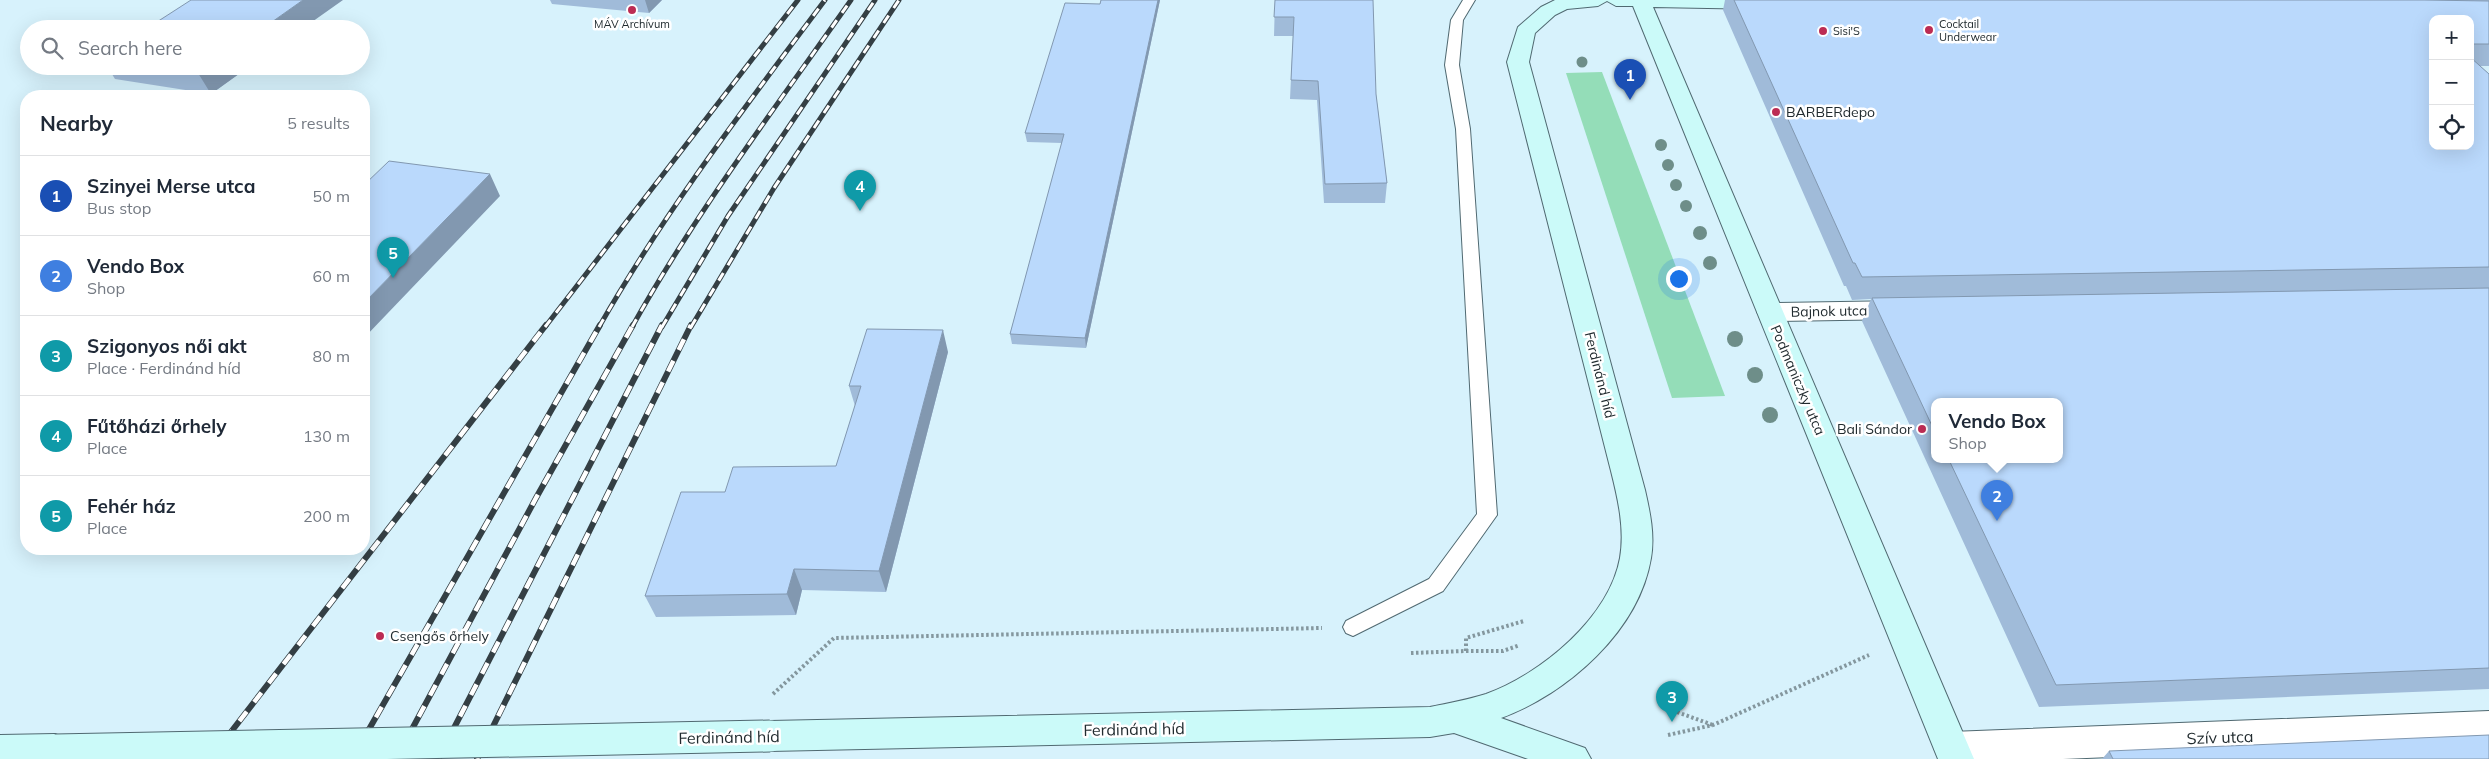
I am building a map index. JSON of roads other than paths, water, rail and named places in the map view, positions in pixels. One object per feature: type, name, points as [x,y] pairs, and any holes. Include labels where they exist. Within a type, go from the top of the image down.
[{"type":"street","name":"Ferdinánd híd","points":[[1444,721],[1515,696],[1567,666],[1598,633],[1624,596],[1635,558],[1636,522],[1590,334],[1518,62],[1525,31],[1548,11],[1563,4],[1598,0]]},
{"type":"street","points":[[1616,0],[1781,4]]},
{"type":"street","name":"Podmaniczky utca","points":[[1640,1],[1954,754]]},
{"type":"street","name":"Bajnok utca","points":[[1770,312],[1929,309]]},
{"type":"street","name":"Ferdinánd híd","points":[[0,751],[52,755],[1444,721],[1573,759]]},
{"type":"street","name":"Szív utca","points":[[1954,754],[2489,726]]},
{"type":"lane","points":[[1353,627],[1436,585],[1486,515],[1463,129],[1452,65],[1457,20],[1469,0]]},
{"type":"railway","points":[[545,327],[798,0]]},
{"type":"railway","points":[[599,327],[651,242],[707,160],[825,0]]},
{"type":"railway","points":[[632,327],[710,201],[851,0]]},
{"type":"railway","points":[[662,327],[728,216],[875,0]]},
{"type":"railway","points":[[691,327],[774,188],[899,0]]},
{"type":"railway","points":[[370,552],[546,325]]},
{"type":"railway","points":[[352,759],[600,325]]},
{"type":"railway","points":[[396,759],[536,498],[633,325]]},
{"type":"railway","points":[[438,759],[662,325]]},
{"type":"railway","points":[[477,759],[691,325]]},
{"type":"railway","points":[[210,759],[368,555]]},
{"type":"place","name":"MÁV Archívum","points":[[632,10]]},
{"type":"place","name":"Cocktail Underwear","points":[[1929,30]]},
{"type":"place","name":"Sisi'S","points":[[1823,31]]},
{"type":"place","name":"Szinyei Merse utca","points":[[1630,100]]},
{"type":"place","name":"BARBERdepo","points":[[1776,112]]},
{"type":"place","name":"Fűtőházi őrhely","points":[[860,211]]},
{"type":"place","name":"Fehér ház","points":[[393,278]]},
{"type":"place","name":"Bali Sándor","points":[[1922,429]]},
{"type":"place","name":"Vendo Box","points":[[1997,521]]},
{"type":"place","name":"Csengős őrhely","points":[[380,636]]},
{"type":"place","name":"Szigonyos női akt","points":[[1672,722]]}]
